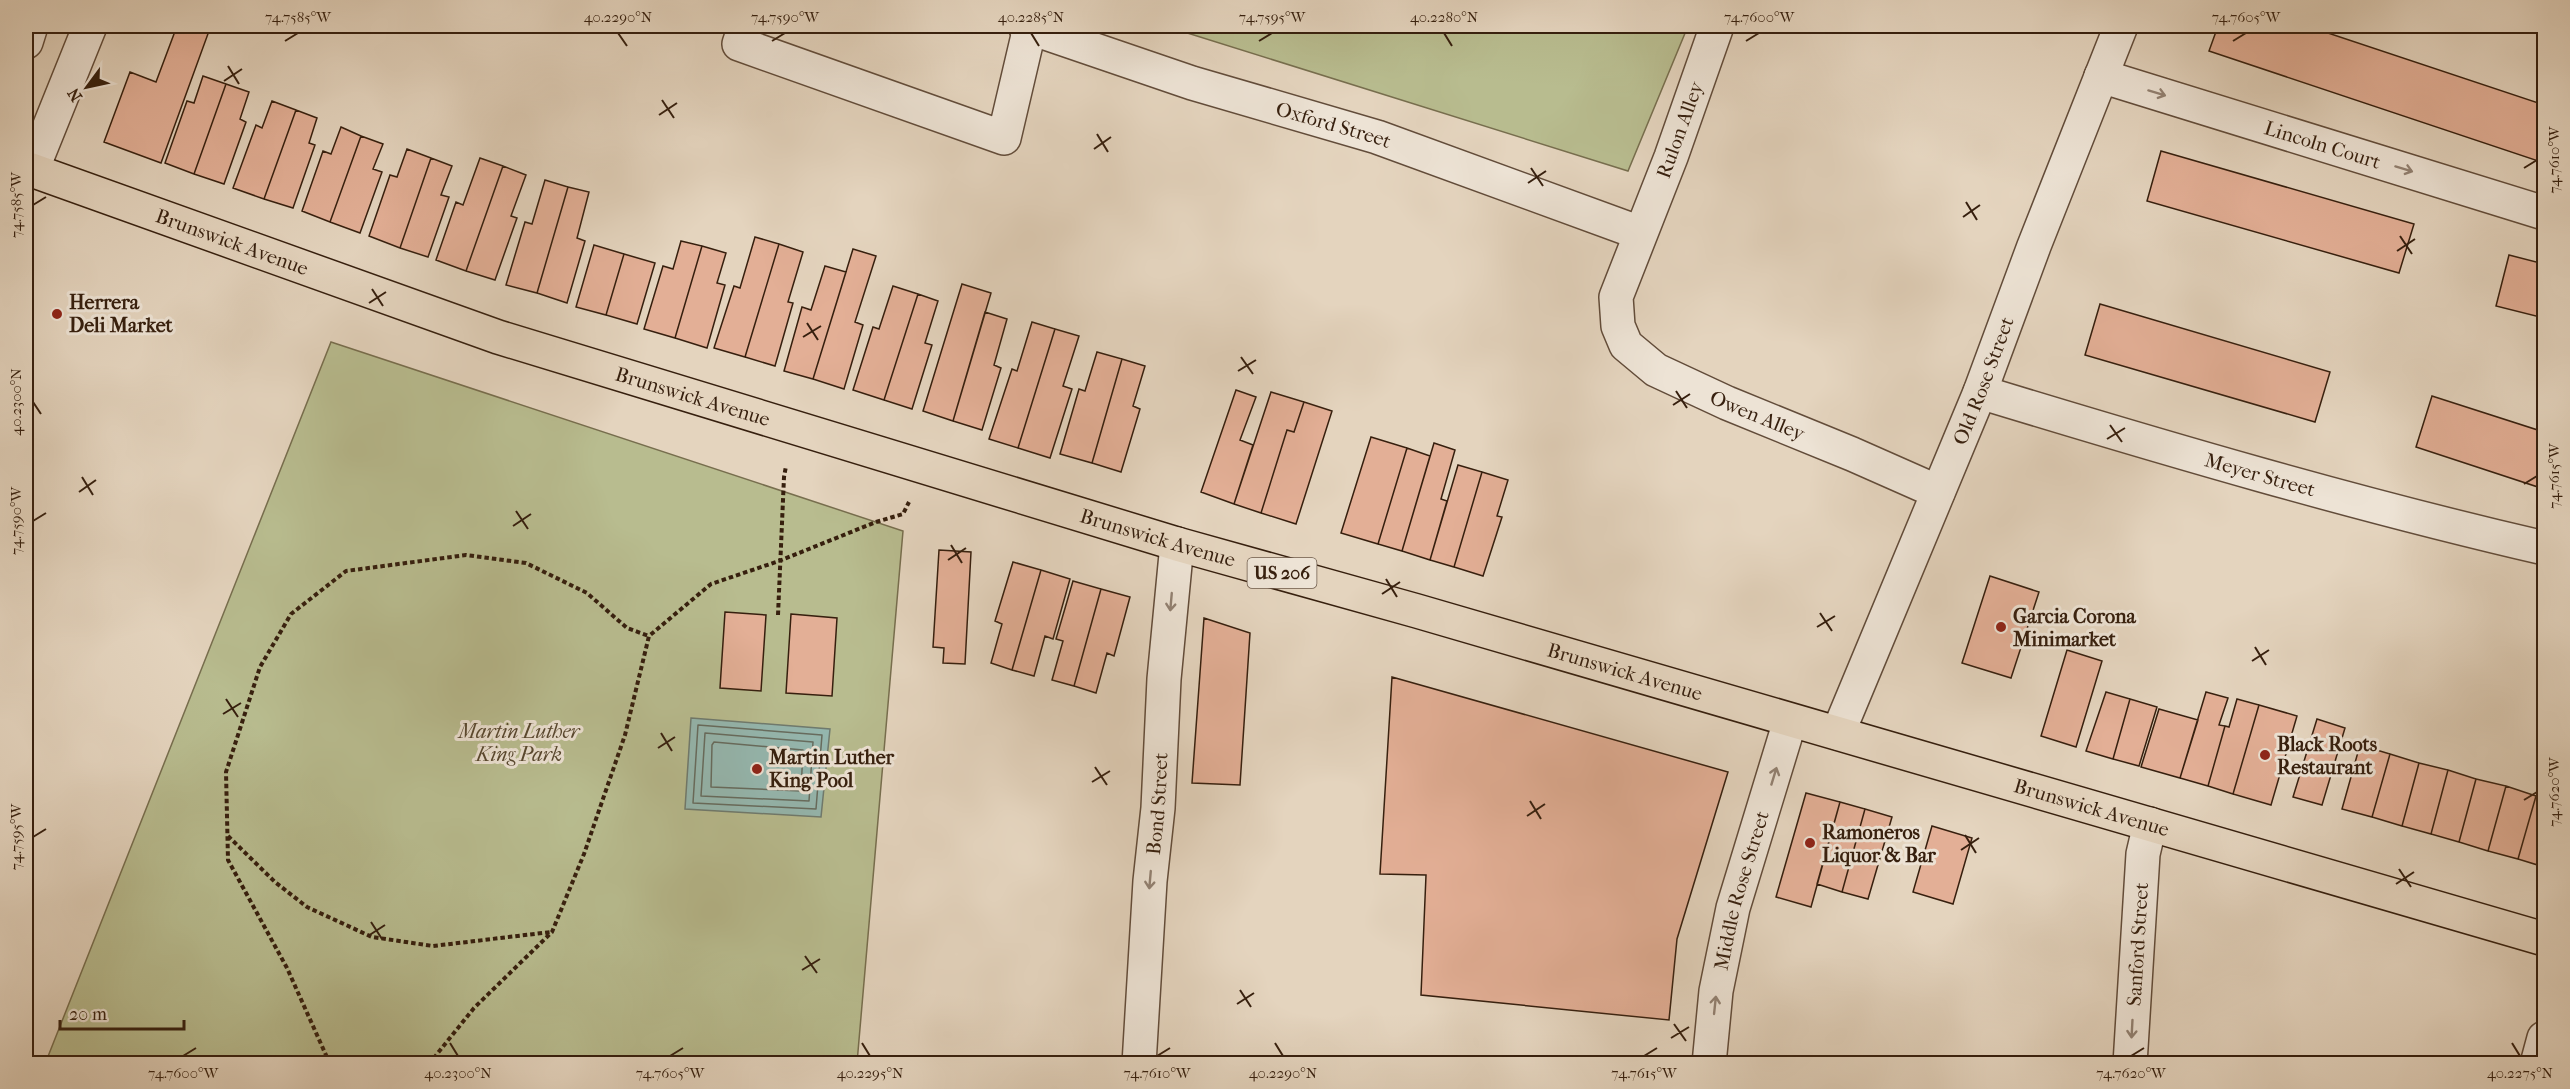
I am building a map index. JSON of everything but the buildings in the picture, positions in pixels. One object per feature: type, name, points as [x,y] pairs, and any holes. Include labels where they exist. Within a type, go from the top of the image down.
[{"type":"main road","name":"Brunswick Avenue","points":[[28,175],[498,337],[1177,544],[1417,611],[2544,939]]},
{"type":"street","points":[[26,42],[31,26]]},
{"type":"street","points":[[28,175],[90,26]]},
{"type":"street","points":[[745,26],[739,44],[1004,138],[1027,26]]},
{"type":"street","name":"Oxford Street","points":[[1027,26],[1191,83],[1377,137],[1640,233]]},
{"type":"street","name":"Rulon Alley","points":[[1640,233],[1671,157],[1717,26]]},
{"type":"street","name":"Old Rose Street","points":[[1838,733],[1980,392],[2034,246],[2121,26]]},
{"type":"street","name":"Lincoln Court","points":[[2101,76],[2544,213]]},
{"type":"street","name":"Owen Alley","points":[[1640,233],[1616,297],[1618,326],[1626,345],[1656,370],[1727,403],[1938,492]]},
{"type":"street","name":"Meyer Street","points":[[1980,392],[2218,464],[2419,519],[2544,548]]},
{"type":"street","name":"Bond Street","points":[[1139,1064],[1150,880],[1158,808],[1164,679],[1177,544]]},
{"type":"street","name":"Middle Rose Street","points":[[1709,1064],[1716,992],[1733,908],[1790,721]]},
{"type":"street","name":"Sanford Street","points":[[2130,1064],[2143,854],[2150,824]]},
{"type":"street","points":[[2537,1064],[2544,1038]]},
{"type":"path","points":[[778,615],[784,477],[795,427]]},
{"type":"path","points":[[429,1064],[474,1008],[552,932],[584,854],[625,735],[649,636],[711,584],[903,514],[928,468]]},
{"type":"path","points":[[330,1064],[287,968],[228,860],[226,772],[260,667],[291,614],[346,571],[466,555],[525,563],[587,593],[627,628],[649,636]]},
{"type":"path","points":[[227,836],[275,882],[307,907],[372,938],[433,946],[552,932]]},
{"type":"green space","points":[[1165,26],[1688,26],[1628,171]]},
{"type":"green space","name":"Martin Luther King Park","points":[[331,342],[903,531],[857,1063],[45,1064]]},
{"type":"water","name":"Martin Luther King Pool","points":[[691,718],[830,729],[821,817],[685,809]]},
{"type":"place","name":"Herrera Deli Market","points":[[57,314]]},
{"type":"place","name":"Garcia Corona Minimarket","points":[[2001,627]]},
{"type":"place","name":"Black Roots Restaurant","points":[[2265,755]]},
{"type":"place","name":"Martin Luther King Pool","points":[[757,769]]},
{"type":"place","name":"Ramoneros Liquor & Bar","points":[[1810,843]]}]
